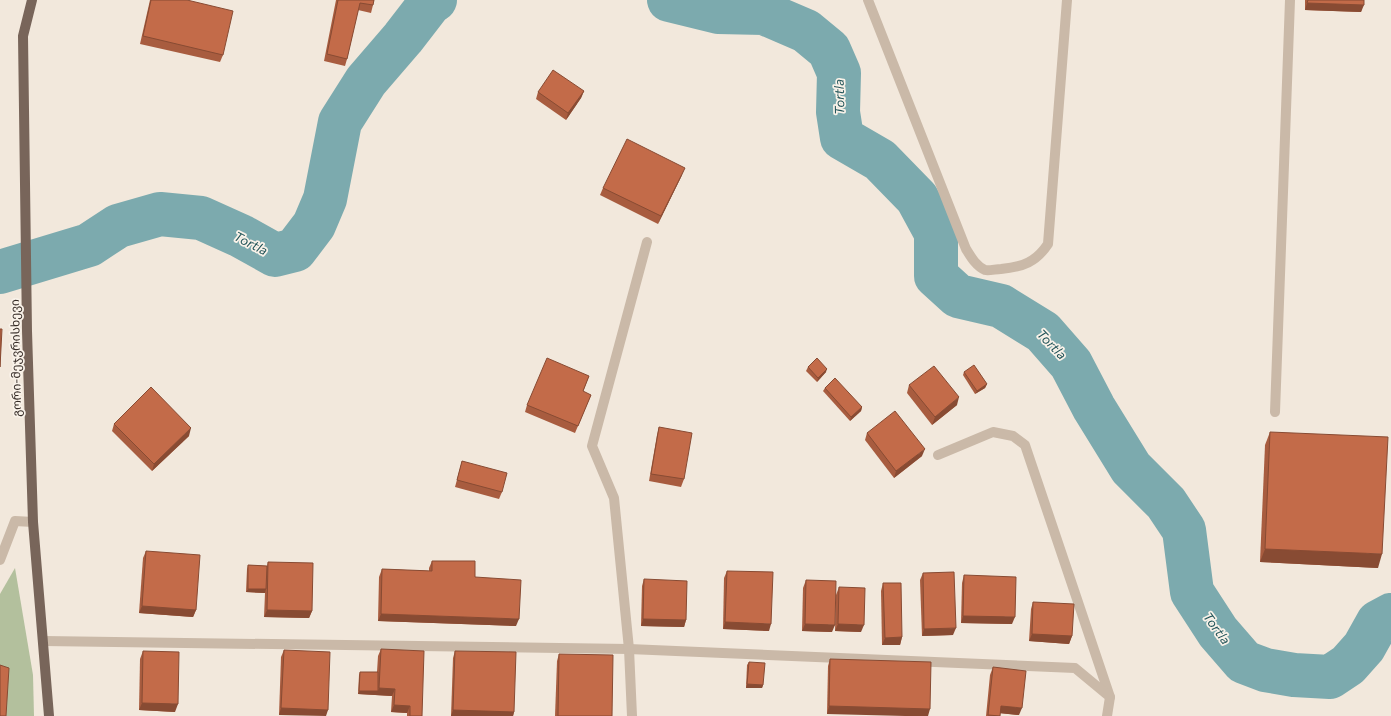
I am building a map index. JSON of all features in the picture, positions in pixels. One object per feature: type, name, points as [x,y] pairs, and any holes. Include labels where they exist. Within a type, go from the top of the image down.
[{"type":"main road","name":"გორი-მეჯვრისხევი","points":[[32,0],[23,36],[27,331],[33,522],[49,716]]},
{"type":"street","points":[[868,0],[966,250],[974,262],[986,270],[1010,268],[1028,263],[1041,255],[1048,244],[1067,0]]},
{"type":"street","points":[[1275,412],[1290,0]]},
{"type":"street","points":[[632,716],[629,649],[614,498],[592,446],[646,242]]},
{"type":"street","points":[[938,455],[993,432],[1013,436],[1025,445],[1110,697],[1107,716]]},
{"type":"street","points":[[0,560],[15,522],[33,522]]},
{"type":"street","points":[[44,641],[629,649],[1074,668],[1110,697]]},
{"type":"green space","points":[[15,568],[33,675],[34,716],[0,716],[0,594]]},
{"type":"building","points":[[151,0],[187,0],[233,11],[223,55],[143,36]]},
{"type":"building","points":[[338,0],[374,0],[373,5],[360,3],[347,59],[327,54]]},
{"type":"building","points":[[1308,0],[1364,0],[1364,5],[1307,3]]},
{"type":"building","points":[[553,70],[584,91],[568,113],[538,92]]},
{"type":"building","points":[[627,139],[685,168],[661,216],[603,188]]},
{"type":"building","points":[[0,329],[2,329],[0,367]]},
{"type":"building","points":[[547,358],[589,376],[583,391],[591,395],[578,426],[527,405]]},
{"type":"building","points":[[817,358],[827,369],[818,378],[808,367]]},
{"type":"building","points":[[974,365],[987,384],[977,391],[964,372]]},
{"type":"building","points":[[934,366],[959,397],[935,417],[909,385]]},
{"type":"building","points":[[835,378],[862,407],[851,417],[825,388]]},
{"type":"building","points":[[151,387],[191,428],[154,464],[114,424]]},
{"type":"building","points":[[895,411],[925,449],[896,471],[867,433]]},
{"type":"building","points":[[659,427],[692,433],[684,479],[651,474]]},
{"type":"building","points":[[1270,432],[1388,437],[1382,554],[1265,549]]},
{"type":"building","points":[[462,461],[507,473],[502,492],[457,480]]},
{"type":"building","points":[[146,551],[200,555],[196,610],[142,606]]},
{"type":"building","points":[[432,561],[475,561],[475,577],[521,580],[519,619],[381,614],[382,569],[432,571]]},
{"type":"building","points":[[268,562],[313,563],[312,611],[267,610]]},
{"type":"building","points":[[248,565],[267,566],[266,589],[248,589]]},
{"type":"building","points":[[727,571],[773,572],[771,624],[725,622]]},
{"type":"building","points":[[954,572],[956,628],[924,629],[923,573]]},
{"type":"building","points":[[964,575],[1016,577],[1015,617],[963,616]]},
{"type":"building","points":[[644,579],[687,581],[686,620],[643,619]]},
{"type":"building","points":[[806,580],[836,581],[835,625],[805,624]]},
{"type":"building","points":[[883,583],[901,583],[902,637],[885,638]]},
{"type":"building","points":[[839,587],[865,588],[864,625],[838,624]]},
{"type":"building","points":[[1033,602],[1074,604],[1072,636],[1032,634]]},
{"type":"building","points":[[381,649],[424,651],[422,716],[410,716],[410,706],[394,705],[395,689],[379,688]]},
{"type":"building","points":[[284,650],[330,652],[328,710],[281,708]]},
{"type":"building","points":[[143,651],[179,652],[178,704],[142,703]]},
{"type":"building","points":[[455,651],[516,652],[514,712],[453,710]]},
{"type":"building","points":[[559,654],[613,655],[612,716],[558,716]]},
{"type":"building","points":[[830,659],[931,662],[930,709],[829,706]]},
{"type":"building","points":[[749,662],[765,663],[763,685],[747,684]]},
{"type":"building","points":[[0,665],[9,668],[6,716],[0,716]]},
{"type":"building","points":[[993,667],[1026,671],[1022,708],[1001,706],[1000,716],[988,715]]},
{"type":"building","points":[[360,672],[378,672],[378,691],[359,691]]},
{"type":"waterway","name":"Tortla","points":[[0,272],[89,245],[118,226],[160,214],[201,218],[241,236],[275,255],[295,250],[314,225],[325,199],[340,122],[366,81],[403,38],[430,3],[435,0]]},
{"type":"waterway","name":"Tortla","points":[[669,0],[718,12],[764,13],[806,31],[829,50],[839,73],[838,112],[842,138],[880,160],[917,198],[936,233],[936,276],[958,296],[1001,306],[1043,332],[1071,364],[1094,408],[1131,468],[1166,503],[1184,530],[1192,592],[1218,632],[1244,662],[1265,670],[1294,675],[1330,677],[1348,665],[1364,647],[1378,622],[1391,615]]}]
